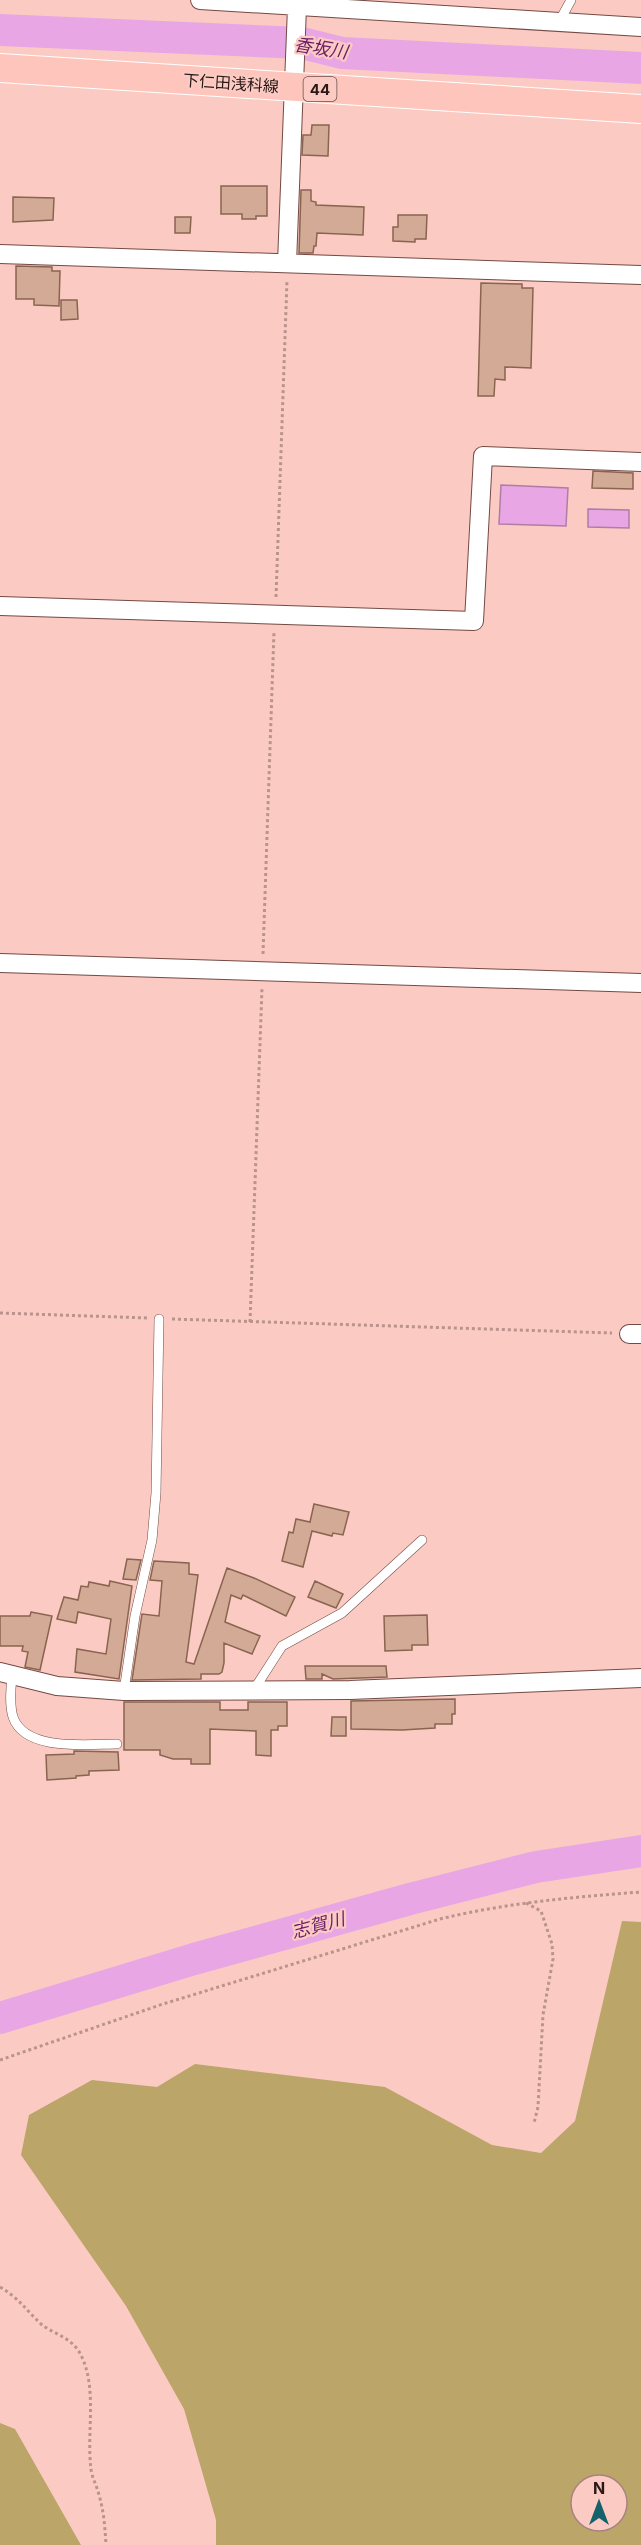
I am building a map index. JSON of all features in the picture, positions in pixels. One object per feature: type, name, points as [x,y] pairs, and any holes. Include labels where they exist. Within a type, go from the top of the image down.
[{"type":"main road","name":"下仁田浅科線","points":[[0,68],[295,80],[641,109]]},
{"type":"street","points":[[202,0],[297,11],[409,7],[559,22],[641,27]]},
{"type":"street","points":[[287,263],[297,11]]},
{"type":"street","points":[[0,254],[641,275]]},
{"type":"street","points":[[0,606],[474,621],[483,456],[641,462]]},
{"type":"street","points":[[0,963],[641,983]]},
{"type":"street","points":[[6,1673],[57,1686],[124,1691],[350,1690],[641,1678]]},
{"type":"lane","points":[[559,22],[571,0]]},
{"type":"lane","points":[[124,1691],[135,1616],[153,1540],[159,1319]]},
{"type":"lane","points":[[253,1691],[282,1646],[342,1613],[422,1540]]},
{"type":"lane","points":[[6,1673],[14,1720],[22,1731],[33,1739],[61,1744],[117,1744]]},
{"type":"path","points":[[250,1322],[287,263]]},
{"type":"path","points":[[0,1313],[635,1334]]},
{"type":"path","points":[[0,2060],[163,2004],[440,1919],[525,1902],[641,1892]]},
{"type":"path","points":[[525,1902],[541,1911],[552,1944],[553,1959],[543,2015],[538,2107],[534,2123]]},
{"type":"path","points":[[0,2288],[17,2297],[42,2325],[58,2332],[78,2350],[91,2400],[89,2439],[91,2471],[104,2516],[106,2545]]},
{"type":"shaded area","points":[[501,485],[568,488],[566,526],[499,524]]},
{"type":"shaded area","points":[[588,509],[629,510],[629,528],[588,527]]},
{"type":"shaded area","points":[[622,1921],[641,1922],[641,2545],[216,2545],[216,2520],[184,2409],[126,2306],[21,2155],[29,2115],[92,2080],[157,2087],[195,2064],[385,2087],[492,2145],[541,2153],[575,2121]]},
{"type":"shaded area","points":[[0,2423],[15,2429],[81,2545],[0,2545]]},
{"type":"building","points":[[312,125],[329,125],[328,156],[302,155],[303,135],[311,135]]},
{"type":"building","points":[[221,186],[267,186],[267,216],[242,219],[242,214],[221,214]]},
{"type":"building","points":[[301,190],[311,190],[311,201],[316,202],[316,205],[364,207],[363,235],[317,233],[313,253],[299,253]]},
{"type":"building","points":[[13,197],[54,198],[53,220],[13,222]]},
{"type":"building","points":[[398,215],[427,215],[426,239],[415,239],[415,242],[393,241],[393,227],[398,227]]},
{"type":"building","points":[[175,217],[191,217],[190,233],[175,233]]},
{"type":"building","points":[[16,266],[52,267],[52,271],[60,271],[59,306],[34,305],[34,299],[16,299]]},
{"type":"building","points":[[481,283],[522,284],[522,288],[533,288],[531,368],[505,367],[505,380],[495,379],[494,396],[478,396]]},
{"type":"building","points":[[61,300],[77,300],[78,319],[61,320]]},
{"type":"building","points":[[593,471],[633,473],[633,489],[592,488]]},
{"type":"building","points":[[314,1504],[349,1512],[343,1535],[333,1533],[332,1536],[312,1531],[303,1567],[282,1561],[289,1532],[293,1533],[296,1519],[310,1522]]},
{"type":"building","points":[[127,1559],[141,1560],[136,1580],[123,1579]]},
{"type":"building","points":[[154,1561],[189,1563],[189,1574],[198,1575],[186,1662],[194,1664],[227,1568],[295,1597],[286,1616],[243,1595],[241,1599],[231,1595],[225,1622],[260,1636],[252,1654],[224,1643],[224,1663],[222,1672],[219,1674],[201,1674],[201,1679],[132,1680],[142,1614],[159,1616],[162,1581],[150,1580]]},
{"type":"building","points":[[110,1581],[132,1586],[119,1679],[75,1672],[77,1649],[106,1654],[111,1619],[78,1612],[76,1623],[57,1619],[64,1597],[78,1600],[81,1586],[88,1587],[89,1582],[109,1586]]},
{"type":"building","points":[[315,1581],[343,1594],[336,1608],[308,1597]]},
{"type":"building","points":[[31,1612],[52,1616],[40,1670],[25,1667],[28,1652],[22,1651],[23,1646],[0,1646],[0,1616],[30,1616]]},
{"type":"building","points":[[427,1615],[428,1645],[412,1645],[412,1650],[385,1651],[384,1616]]},
{"type":"building","points":[[305,1666],[386,1666],[387,1677],[333,1679],[322,1674],[322,1679],[306,1679]]},
{"type":"building","points":[[455,1699],[452,1724],[435,1724],[435,1728],[402,1730],[351,1729],[351,1701]]},
{"type":"building","points":[[124,1702],[220,1702],[220,1710],[248,1710],[248,1702],[287,1702],[287,1726],[278,1726],[278,1730],[271,1730],[271,1756],[256,1755],[256,1731],[210,1729],[210,1764],[191,1764],[191,1759],[173,1759],[160,1755],[160,1750],[124,1750]]},
{"type":"building","points":[[332,1717],[346,1717],[346,1736],[331,1736]]},
{"type":"building","points":[[74,1751],[118,1752],[119,1770],[89,1771],[89,1775],[76,1776],[76,1778],[47,1780],[46,1755],[74,1754]]},
{"type":"waterway","name":"香坂川","points":[[0,30],[302,43],[342,53],[641,68]]},
{"type":"waterway","name":"志賀川","points":[[0,2018],[194,1959],[410,1899],[536,1867],[641,1851]]}]
